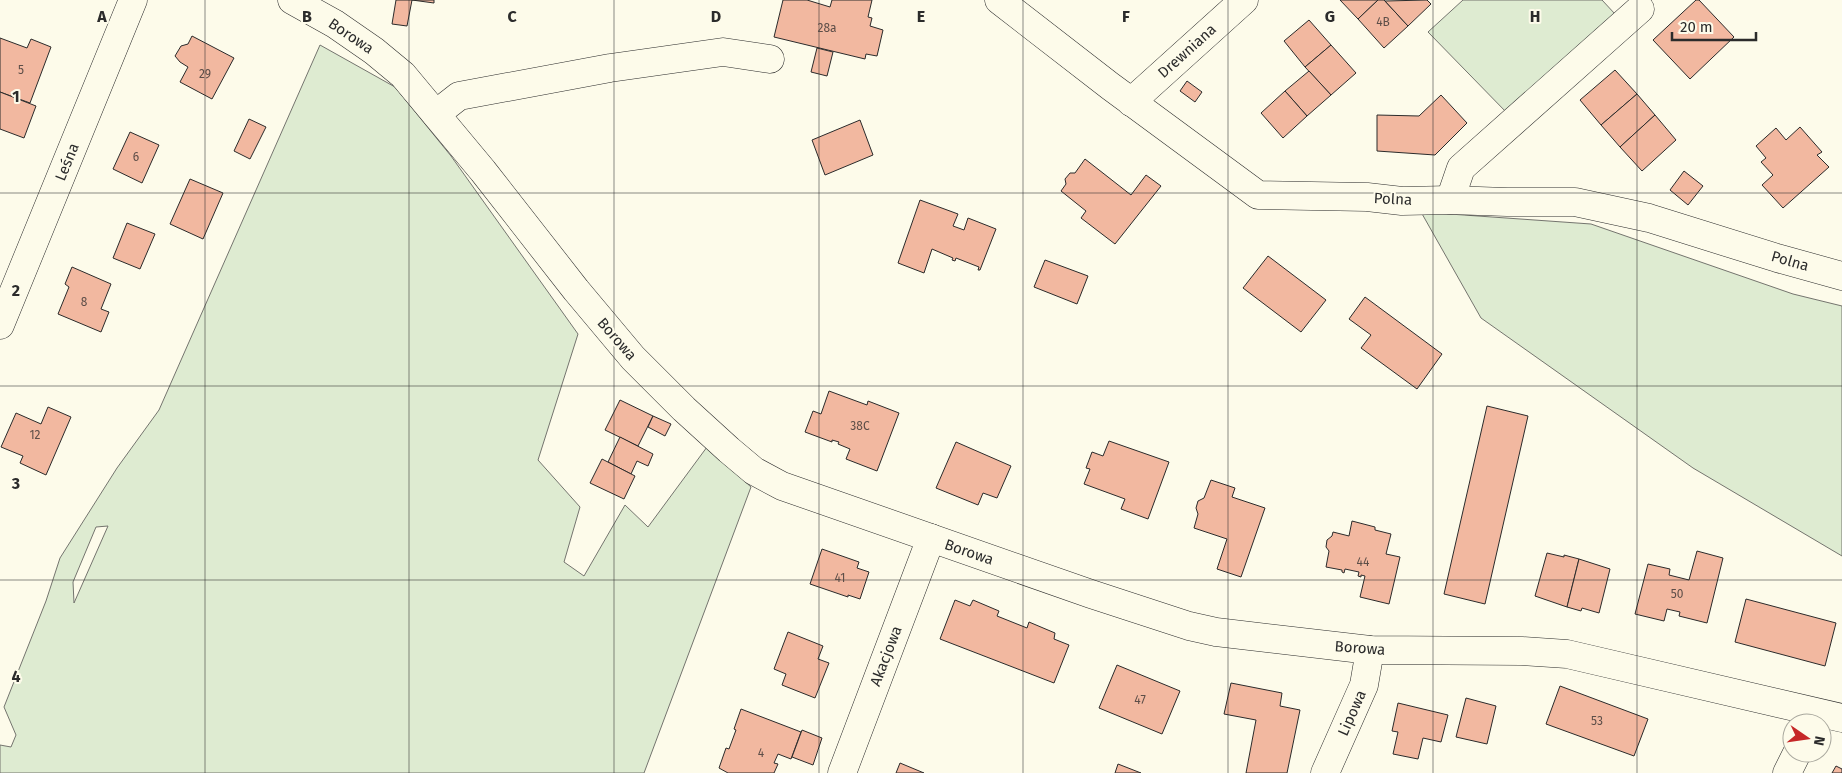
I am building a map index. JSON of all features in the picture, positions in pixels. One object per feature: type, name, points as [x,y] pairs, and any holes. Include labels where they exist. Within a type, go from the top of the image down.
[{"type":"street","name":"Leśna","points":[[0,325],[133,0]]},
{"type":"street","name":"Borowa","points":[[292,0],[335,24],[374,51],[403,75],[483,171],[576,290],[633,358],[728,450],[754,470],[782,486],[1189,626],[1216,632],[1370,650],[1522,651],[1567,654],[1803,713]]},
{"type":"street","name":"Polna","points":[[999,0],[1131,102],[1258,195],[1367,197],[1402,201],[1575,202],[1649,218],[1842,276]]},
{"type":"street","name":"Drewniana","points":[[1131,102],[1244,0]]},
{"type":"street","points":[[1450,200],[1461,168],[1640,9]]},
{"type":"street","points":[[436,114],[459,96],[610,68],[723,52],[770,59]]},
{"type":"street","name":"Akacjowa","points":[[842,773],[931,538]]},
{"type":"street","name":"Lipowa","points":[[1325,773],[1364,685],[1370,650]]},
{"type":"green space","points":[[1463,0],[1602,0],[1615,14],[1508,114],[1428,32]]},
{"type":"green space","points":[[320,45],[395,87],[451,156],[578,334],[538,460],[580,507],[564,562],[584,576],[625,505],[648,527],[707,447],[751,487],[644,773],[0,773],[0,745],[11,747],[16,735],[4,707],[46,601],[60,558],[117,468],[159,410]],"holes":[[[108,526],[74,603],[73,582],[96,527]]]},
{"type":"green space","points":[[1421,212],[1591,224],[1793,294],[1842,306],[1842,556],[1693,468],[1481,318]]},
{"type":"building","points":[[396,0],[412,0],[407,26],[392,24]]},
{"type":"building","points":[[412,0],[434,0],[434,3]]},
{"type":"building","points":[[783,0],[807,0],[830,7],[832,0],[872,0],[868,17],[872,18],[870,26],[883,30],[877,56],[866,54],[865,59],[774,37]]},
{"type":"building","points":[[1340,0],[1378,0],[1358,19]]},
{"type":"building","points":[[1378,0],[1384,0],[1408,26],[1384,48],[1358,19]]},
{"type":"building","points":[[1427,0],[1431,4],[1408,26],[1385,1]]},
{"type":"building","points":[[1696,0],[1699,0],[1734,37],[1690,79],[1653,40]]},
{"type":"building","points":[[1309,20],[1331,45],[1305,67],[1284,41]]},
{"type":"building","points":[[192,36],[234,58],[212,99],[180,82],[188,67],[175,56],[181,46],[188,44]]},
{"type":"building","points":[[0,38],[27,48],[31,39],[51,47],[30,103],[0,92]]},
{"type":"building","points":[[1331,45],[1356,73],[1331,95],[1305,67]]},
{"type":"building","points":[[817,48],[833,52],[827,76],[811,72]]},
{"type":"building","points":[[1615,70],[1637,94],[1601,125],[1580,100]]},
{"type":"building","points":[[1309,71],[1331,95],[1307,116],[1285,91]]},
{"type":"building","points":[[1187,81],[1202,92],[1195,102],[1180,91]]},
{"type":"building","points":[[1285,91],[1307,116],[1283,138],[1261,113]]},
{"type":"building","points":[[0,92],[36,106],[24,138],[0,129]]},
{"type":"building","points":[[1637,94],[1655,115],[1620,147],[1601,125]]},
{"type":"building","points":[[1441,95],[1467,123],[1435,155],[1377,151],[1377,115],[1419,116]]},
{"type":"building","points":[[1655,115],[1676,140],[1642,171],[1620,147]]},
{"type":"building","points":[[249,119],[266,127],[250,159],[234,151]]},
{"type":"building","points":[[860,120],[873,155],[825,175],[812,140]]},
{"type":"building","points":[[1800,127],[1822,152],[1817,155],[1829,167],[1783,208],[1762,185],[1773,175],[1761,162],[1766,158],[1756,146],[1776,128],[1786,140]]},
{"type":"building","points":[[130,132],[159,145],[142,183],[113,169]]},
{"type":"building","points":[[1085,159],[1131,195],[1146,175],[1161,186],[1115,244],[1081,218],[1086,211],[1061,191],[1066,184],[1065,179],[1070,173],[1075,173]]},
{"type":"building","points":[[1684,171],[1703,186],[1688,205],[1670,190]]},
{"type":"building","points":[[190,179],[223,193],[203,239],[170,224]]},
{"type":"building","points":[[920,200],[958,214],[953,226],[964,230],[968,218],[996,229],[980,270],[978,270],[979,267],[956,258],[955,261],[952,260],[953,258],[932,249],[924,273],[898,263]]},
{"type":"building","points":[[127,223],[155,234],[140,269],[113,258]]},
{"type":"building","points":[[1268,256],[1326,300],[1301,332],[1243,288]]},
{"type":"building","points":[[1045,260],[1088,276],[1077,304],[1034,287]]},
{"type":"building","points":[[72,267],[111,284],[101,309],[109,312],[101,332],[58,314],[69,287],[65,284]]},
{"type":"building","points":[[1365,297],[1442,354],[1417,389],[1361,348],[1371,335],[1349,319]]},
{"type":"building","points":[[829,391],[867,405],[868,401],[899,413],[877,471],[846,459],[850,449],[838,444],[839,442],[832,440],[832,442],[805,432],[813,411],[821,414]]},
{"type":"building","points":[[620,400],[653,416],[638,446],[605,430]]},
{"type":"building","points":[[1487,406],[1528,416],[1485,604],[1444,594]]},
{"type":"building","points":[[48,407],[71,417],[46,475],[20,463],[23,456],[1,447],[16,413],[41,424]]},
{"type":"building","points":[[653,416],[671,424],[665,436],[648,427]]},
{"type":"building","points":[[620,437],[653,454],[648,466],[637,461],[631,474],[608,462]]},
{"type":"building","points":[[1109,441],[1169,462],[1148,519],[1121,509],[1125,499],[1084,484],[1090,469],[1086,468],[1092,452],[1103,456]]},
{"type":"building","points":[[956,442],[1011,466],[997,498],[983,493],[978,505],[936,488]]},
{"type":"building","points":[[602,459],[635,476],[624,499],[590,483]]},
{"type":"building","points":[[1211,480],[1235,488],[1232,497],[1265,508],[1241,577],[1217,569],[1227,539],[1194,528],[1198,514],[1196,508],[1198,501],[1204,498]]},
{"type":"building","points":[[1352,521],[1375,527],[1375,530],[1391,534],[1386,554],[1400,557],[1389,604],[1360,597],[1365,576],[1358,576],[1359,572],[1345,569],[1344,573],[1342,570],[1326,567],[1329,551],[1326,547],[1327,540],[1332,536],[1333,532],[1349,536]]},
{"type":"building","points":[[822,549],[859,562],[857,568],[869,572],[860,599],[848,595],[848,597],[810,584]]},
{"type":"building","points":[[1697,551],[1723,558],[1707,623],[1679,616],[1680,612],[1667,609],[1664,621],[1635,614],[1648,564],[1670,569],[1669,575],[1689,580]]},
{"type":"building","points":[[1547,553],[1579,559],[1567,607],[1535,596]]},
{"type":"building","points":[[1579,559],[1610,569],[1599,613],[1582,608],[1581,611],[1567,607]]},
{"type":"building","points":[[1746,599],[1836,623],[1825,666],[1735,642]]},
{"type":"building","points":[[955,600],[970,606],[973,600],[999,611],[997,616],[1027,628],[1029,622],[1055,633],[1054,639],[1069,645],[1054,683],[940,639]]},
{"type":"building","points":[[788,632],[823,646],[818,659],[829,663],[815,698],[782,685],[786,674],[774,669]]},
{"type":"building","points":[[1117,665],[1180,691],[1162,734],[1099,708]]},
{"type":"building","points":[[1231,683],[1282,693],[1280,706],[1300,710],[1287,773],[1246,773],[1256,720],[1224,714]]},
{"type":"building","points":[[1560,686],[1648,719],[1634,756],[1546,724]]},
{"type":"building","points":[[1466,698],[1496,706],[1487,744],[1456,737]]},
{"type":"building","points":[[1398,703],[1448,715],[1441,742],[1423,738],[1418,759],[1393,754],[1398,732],[1392,731]]},
{"type":"building","points":[[741,709],[801,732],[791,759],[778,754],[774,763],[778,764],[774,773],[728,773],[719,768],[726,748],[729,749]]},
{"type":"building","points":[[802,730],[822,738],[813,765],[792,757]]},
{"type":"building","points":[[900,763],[924,773],[896,773]]},
{"type":"building","points":[[1118,764],[1141,773],[1115,773]]},
{"type":"building","points":[[1836,766],[1842,769],[1842,773],[1832,773]]}]
